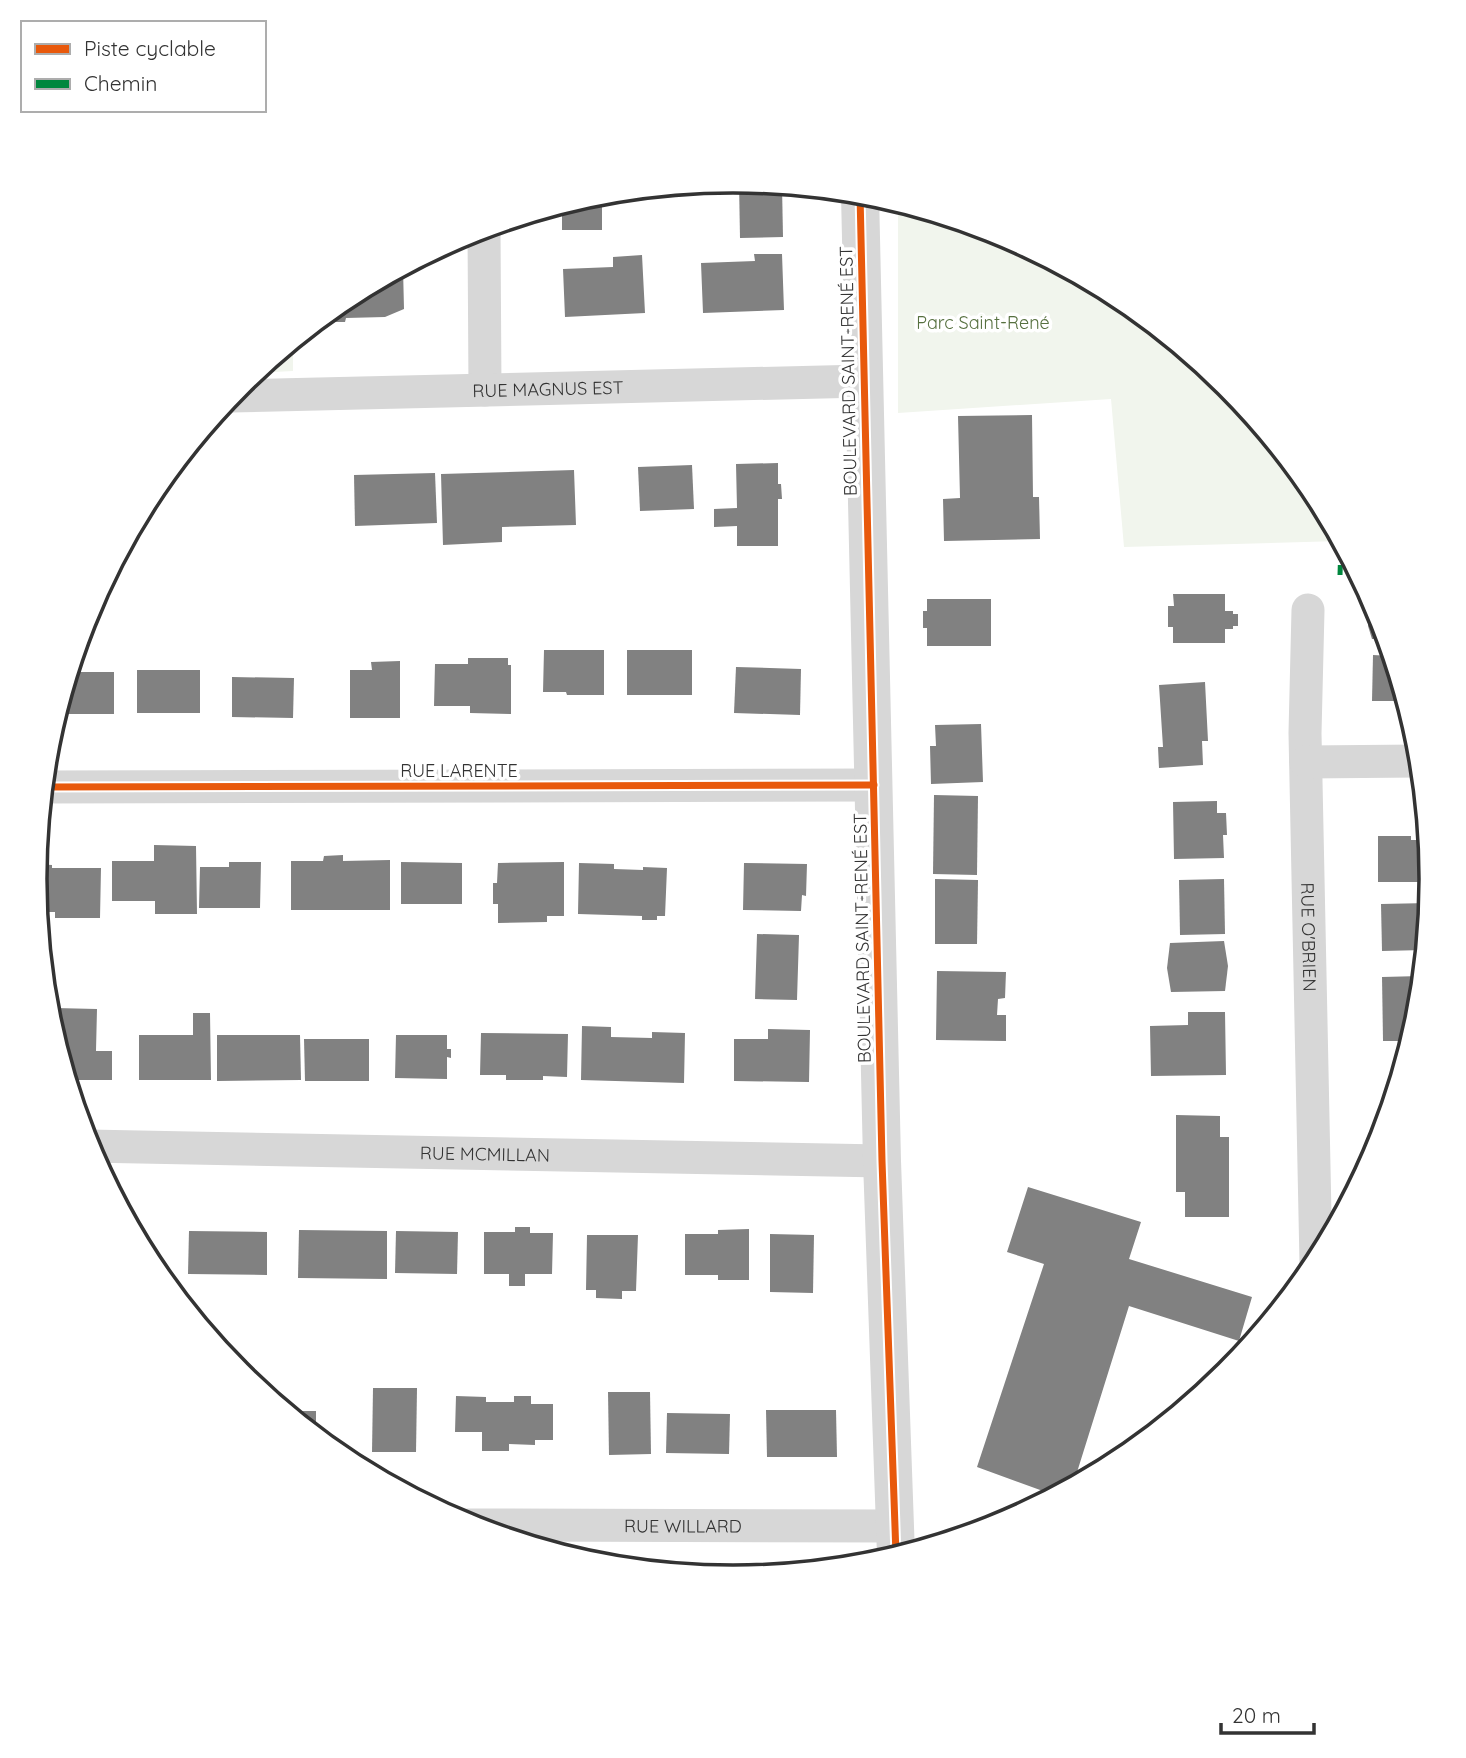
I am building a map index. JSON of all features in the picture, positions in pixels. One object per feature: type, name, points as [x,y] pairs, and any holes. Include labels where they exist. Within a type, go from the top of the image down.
[{"type":"street","name":"BOULEVARD SAINT-RENÉ EST","points":[[860,205],[882,1161],[895,1541]]},
{"type":"street","points":[[484,240],[485,390]]},
{"type":"street","name":"RUE MAGNUS EST","points":[[246,396],[864,381]]},
{"type":"street","name":"RUE O'BRIEN","points":[[1308,610],[1305,733],[1316,1240]]},
{"type":"street","points":[[1306,762],[1409,761]]},
{"type":"street","name":"RUE LARENTE","points":[[53,787],[874,785]]},
{"type":"street","name":"RUE MCMILLAN","points":[[101,1146],[882,1161]]},
{"type":"street","name":"RUE WILLARD","points":[[509,1526],[895,1541]]},
{"type":"green space","name":"Parc Saint-René","points":[[898,214],[995,245],[1036,264],[1076,285],[1150,335],[1185,363],[1249,427],[1303,498],[1330,541],[1124,547],[1111,399],[898,413]]},
{"type":"green space","points":[[293,353],[293,371],[271,372]]},
{"type":"building","points":[[739,193],[782,195],[783,237],[740,238]]},
{"type":"building","points":[[602,206],[602,230],[562,230],[562,215]]},
{"type":"building","points":[[754,254],[782,254],[784,310],[703,313],[701,263],[755,261]]},
{"type":"building","points":[[642,255],[645,313],[565,317],[563,269],[613,267],[613,257]]},
{"type":"building","points":[[403,278],[404,309],[385,317],[346,318],[345,322],[334,322]]},
{"type":"building","points":[[1032,415],[1033,497],[1039,497],[1040,539],[944,541],[943,499],[960,498],[958,416]]},
{"type":"building","points":[[778,463],[778,484],[781,484],[782,499],[778,499],[778,546],[737,546],[737,526],[714,527],[714,509],[737,508],[736,464]]},
{"type":"building","points":[[692,465],[694,509],[640,511],[638,467]]},
{"type":"building","points":[[574,470],[576,525],[502,527],[502,542],[443,545],[441,474]]},
{"type":"building","points":[[435,473],[437,523],[355,526],[354,475]]},
{"type":"building","points":[[1173,594],[1225,594],[1225,611],[1238,614],[1238,626],[1225,629],[1225,643],[1173,643],[1173,627],[1168,627],[1168,606],[1174,606]]},
{"type":"building","points":[[927,599],[991,599],[991,646],[927,646],[923,611],[927,611]]},
{"type":"building","points":[[1369,621],[1375,639],[1372,639]]},
{"type":"building","points":[[544,650],[604,650],[604,695],[543,692]]},
{"type":"building","points":[[627,650],[692,650],[692,695],[627,695]]},
{"type":"building","points":[[1373,655],[1381,655],[1395,701],[1372,701]]},
{"type":"building","points":[[468,658],[508,658],[508,665],[511,665],[511,714],[470,713],[470,706],[434,706],[435,664],[468,664]]},
{"type":"building","points":[[400,661],[400,718],[350,718],[350,670],[372,670],[371,662]]},
{"type":"building","points":[[736,667],[801,669],[800,715],[734,713]]},
{"type":"building","points":[[137,670],[200,670],[200,713],[137,713]]},
{"type":"building","points":[[80,672],[114,672],[114,714],[68,714]]},
{"type":"building","points":[[232,677],[294,678],[293,718],[232,717]]},
{"type":"building","points":[[1205,682],[1208,741],[1202,741],[1203,765],[1159,768],[1158,747],[1163,747],[1159,685]]},
{"type":"building","points":[[981,724],[983,782],[931,784],[930,746],[936,746],[935,725]]},
{"type":"building","points":[[934,795],[978,796],[977,875],[933,874]]},
{"type":"building","points":[[1217,801],[1217,813],[1226,813],[1224,858],[1174,859],[1173,802]]},
{"type":"building","points":[[1378,836],[1411,836],[1411,840],[1417,840],[1419,882],[1378,882]]},
{"type":"building","points":[[154,845],[196,846],[197,914],[155,914],[155,901],[112,901],[112,861],[154,861]]},
{"type":"building","points":[[343,855],[343,861],[390,860],[390,910],[291,910],[291,861],[323,861],[324,856]]},
{"type":"building","points":[[229,862],[261,862],[260,908],[199,908],[200,867],[229,867]]},
{"type":"building","points":[[401,862],[462,863],[462,904],[401,904]]},
{"type":"building","points":[[564,862],[564,916],[547,916],[547,922],[498,923],[498,904],[493,904],[493,883],[497,883],[498,863]]},
{"type":"building","points":[[579,863],[614,864],[614,869],[667,868],[665,916],[657,916],[657,920],[642,920],[642,916],[578,914]]},
{"type":"building","points":[[744,863],[807,864],[806,896],[802,895],[801,911],[743,910]]},
{"type":"building","points":[[48,865],[52,865],[52,868],[101,868],[100,918],[55,918],[55,912],[48,912]]},
{"type":"building","points":[[935,879],[978,880],[977,944],[935,944]]},
{"type":"building","points":[[1224,879],[1225,934],[1180,935],[1179,880]]},
{"type":"building","points":[[1418,903],[1415,950],[1382,951],[1381,904]]},
{"type":"building","points":[[757,934],[799,935],[797,1000],[755,999]]},
{"type":"building","points":[[1224,941],[1228,966],[1225,991],[1171,992],[1167,968],[1170,943]]},
{"type":"building","points":[[937,971],[1006,972],[1005,998],[998,999],[997,1015],[1006,1015],[1006,1041],[936,1040]]},
{"type":"building","points":[[1412,976],[1399,1041],[1383,1041],[1382,977]]},
{"type":"building","points":[[59,1008],[97,1009],[96,1051],[112,1051],[112,1080],[78,1080]]},
{"type":"building","points":[[1188,1012],[1225,1012],[1226,1075],[1151,1076],[1150,1026],[1188,1025]]},
{"type":"building","points":[[193,1013],[210,1013],[211,1080],[139,1080],[139,1035],[193,1035]]},
{"type":"building","points":[[582,1026],[611,1027],[611,1037],[652,1038],[652,1032],[685,1033],[684,1083],[581,1080]]},
{"type":"building","points":[[768,1029],[810,1030],[809,1082],[734,1081],[734,1039],[768,1039]]},
{"type":"building","points":[[481,1033],[568,1034],[567,1077],[543,1076],[543,1080],[506,1080],[506,1075],[480,1075]]},
{"type":"building","points":[[217,1035],[300,1035],[301,1080],[217,1081]]},
{"type":"building","points":[[396,1035],[447,1035],[447,1049],[451,1049],[451,1058],[447,1057],[447,1079],[395,1078]]},
{"type":"building","points":[[304,1039],[369,1039],[369,1081],[305,1081]]},
{"type":"building","points":[[1176,1115],[1220,1116],[1220,1137],[1229,1137],[1229,1217],[1185,1217],[1185,1192],[1176,1192]]},
{"type":"building","points":[[1028,1187],[1141,1222],[1129,1259],[1252,1297],[1239,1341],[1129,1306],[1077,1472],[1042,1491],[977,1467],[1044,1264],[1007,1252]]},
{"type":"building","points":[[515,1227],[530,1227],[530,1233],[553,1233],[552,1274],[525,1274],[525,1286],[509,1286],[509,1274],[484,1274],[484,1232],[515,1232]]},
{"type":"building","points":[[749,1229],[749,1280],[718,1280],[718,1275],[685,1275],[685,1234],[718,1234],[718,1230]]},
{"type":"building","points":[[299,1230],[387,1231],[387,1279],[298,1278]]},
{"type":"building","points":[[189,1231],[267,1232],[267,1275],[188,1274]]},
{"type":"building","points":[[396,1231],[458,1232],[457,1274],[395,1273]]},
{"type":"building","points":[[770,1234],[814,1235],[813,1293],[770,1292]]},
{"type":"building","points":[[587,1235],[638,1235],[636,1291],[622,1291],[622,1299],[596,1298],[596,1290],[586,1290]]},
{"type":"building","points":[[373,1388],[417,1388],[416,1452],[372,1452]]},
{"type":"building","points":[[608,1392],[650,1392],[651,1454],[609,1455]]},
{"type":"building","points":[[456,1396],[486,1397],[486,1402],[514,1402],[514,1396],[531,1396],[531,1404],[553,1404],[553,1440],[535,1440],[535,1445],[509,1444],[509,1451],[482,1451],[482,1432],[455,1432]]},
{"type":"building","points":[[766,1410],[836,1410],[837,1457],[767,1457]]},
{"type":"building","points":[[301,1411],[316,1411],[316,1423]]},
{"type":"building","points":[[667,1413],[730,1414],[729,1454],[666,1453]]},
{"type":"marked path","points":[[1340,562],[1340,575]]},
{"type":"cycle path","points":[[860,205],[882,1161],[896,1545]]},
{"type":"cycle path","points":[[53,787],[874,785]]}]
